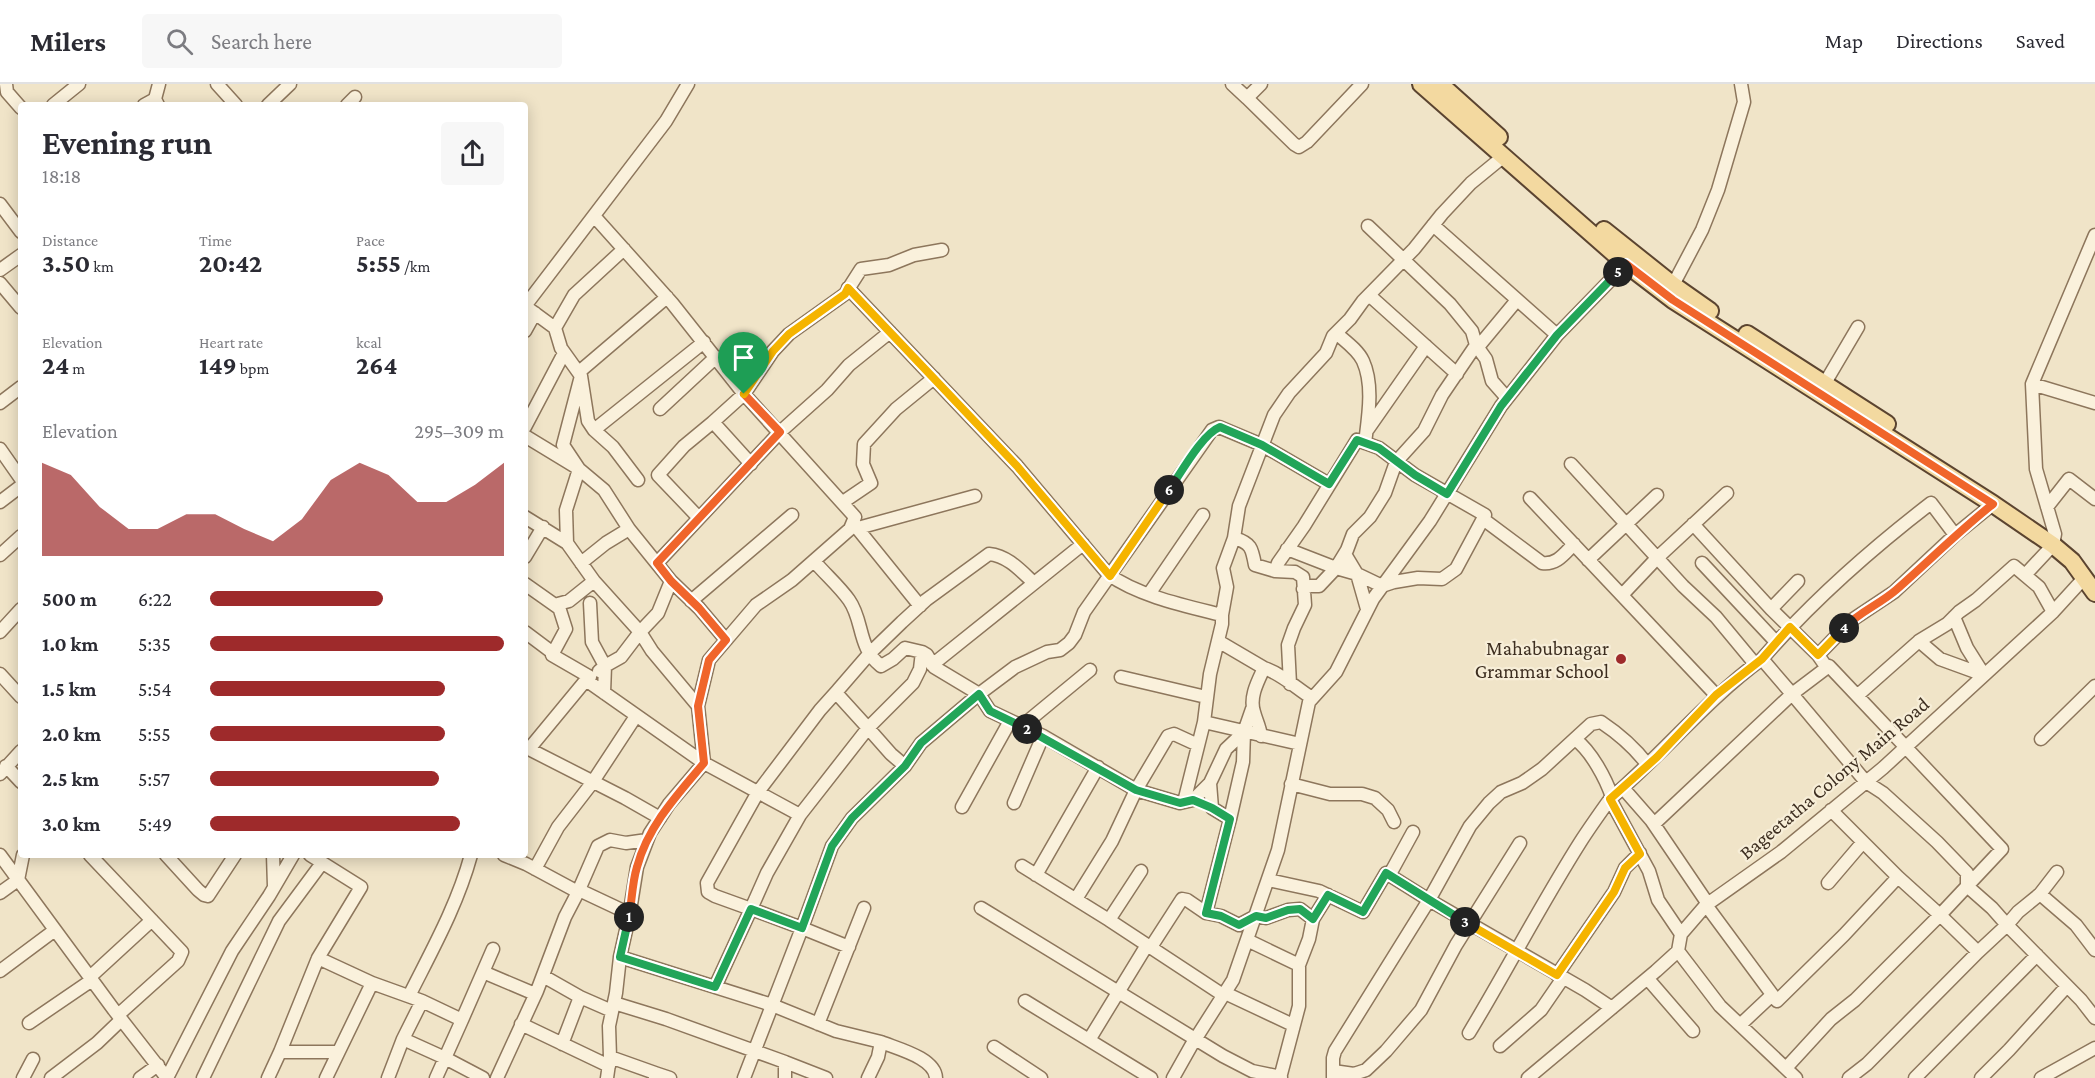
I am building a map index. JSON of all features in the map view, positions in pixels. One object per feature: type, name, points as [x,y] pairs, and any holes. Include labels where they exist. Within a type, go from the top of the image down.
[{"type":"main road","points":[[1421,84],[1626,264],[1673,300],[1993,504],[2054,539],[2083,560],[2095,593]]},
{"type":"main road","points":[[1440,84],[1597,224],[1673,285],[2029,514],[2054,539]]},
{"type":"street","points":[[6,84],[7,92],[18,105]]},
{"type":"street","points":[[59,102],[79,84]]},
{"type":"street","points":[[152,102],[159,84]]},
{"type":"street","points":[[217,84],[233,102]]},
{"type":"street","points":[[271,102],[290,84]]},
{"type":"street","points":[[638,480],[613,447],[594,430],[588,421],[580,374],[561,348],[555,328],[530,309],[594,216],[666,121],[688,84]]},
{"type":"street","points":[[1232,84],[1299,147],[1307,142],[1362,84]]},
{"type":"street","points":[[1247,99],[1261,84]]},
{"type":"street","points":[[1673,285],[1702,230],[1718,190],[1744,102],[1741,84]]},
{"type":"street","points":[[1189,801],[1227,587],[1223,568],[1234,538],[1239,506],[1274,415],[1289,393],[1326,353],[1336,333],[1369,295],[1471,183],[1504,156]]},
{"type":"street","points":[[0,204],[18,228]]},
{"type":"street","points":[[594,216],[667,297],[717,357],[744,394],[843,502],[855,517],[855,525],[920,606]]},
{"type":"street","points":[[1433,225],[1557,335]]},
{"type":"street","points":[[1368,226],[1450,304],[1472,331],[1477,346],[1486,359],[1492,381],[1507,398]]},
{"type":"street","points":[[2054,539],[2048,507],[2036,469],[2032,384],[2095,235]]},
{"type":"street","points":[[555,328],[574,296],[624,249]]},
{"type":"street","points":[[699,518],[658,475],[684,446],[744,394],[773,351],[789,334],[845,294],[861,269],[889,266],[914,255],[942,250]]},
{"type":"street","points":[[0,270],[18,257]]},
{"type":"street","points":[[1173,1078],[1233,980],[1278,850],[1309,702],[1336,672],[1367,609],[1430,521],[1507,398],[1557,335],[1626,264]]},
{"type":"street","points":[[0,283],[18,304]]},
{"type":"street","points":[[848,288],[1017,466],[1110,576],[1118,582],[1149,594],[1222,615]]},
{"type":"street","points":[[1369,295],[1457,374]]},
{"type":"street","points":[[579,469],[563,445],[580,374],[667,297]]},
{"type":"street","points":[[1303,589],[1319,586],[1336,568],[1353,534],[1370,517],[1385,493],[1396,462],[1424,431],[1442,395],[1477,346],[1517,300]]},
{"type":"street","points":[[1825,383],[1858,327]]},
{"type":"street","points":[[657,563],[780,432],[827,390],[849,365],[890,332]]},
{"type":"street","points":[[1336,333],[1363,361],[1367,376],[1369,414],[1366,436]]},
{"type":"street","points":[[594,430],[704,342]]},
{"type":"street","points":[[1275,570],[1357,440],[1366,436],[1426,346]]},
{"type":"street","points":[[528,421],[564,353]]},
{"type":"street","points":[[660,409],[717,357]]},
{"type":"street","points":[[843,502],[871,483],[863,464],[864,444],[896,409],[934,378]]},
{"type":"street","points":[[2032,384],[2095,403]]},
{"type":"street","points":[[0,403],[18,394]]},
{"type":"street","points":[[713,422],[751,464]]},
{"type":"street","points":[[744,1078],[832,846],[852,818],[905,766],[921,743],[979,694],[1015,667],[1047,652],[1060,650],[1069,644],[1084,612],[1212,430],[1220,427],[1262,445],[1329,484]]},
{"type":"street","points":[[1287,549],[1358,574],[1382,586],[1418,578],[1442,579],[1456,569],[1485,515],[1396,462],[1366,436]]},
{"type":"street","points":[[528,438],[579,469],[604,490],[629,529],[671,581],[726,640]]},
{"type":"street","points":[[0,449],[16,462]]},
{"type":"street","points":[[1571,464],[1683,586],[1716,616],[1792,694],[1866,782],[1883,793],[1967,873],[1967,886],[1992,908],[2095,1018]]},
{"type":"street","points":[[567,543],[566,510],[579,469]]},
{"type":"street","points":[[2048,507],[2068,479],[2095,499]]},
{"type":"street","points":[[0,502],[18,488]]},
{"type":"street","points":[[1622,595],[1657,558],[1727,494]]},
{"type":"street","points":[[1588,560],[1657,495]]},
{"type":"street","points":[[609,1067],[609,1026],[637,867],[647,840],[669,804],[704,763],[698,706],[709,660],[756,605],[792,580],[855,525],[975,496]]},
{"type":"street","points":[[1530,498],[1716,695]]},
{"type":"street","points":[[1469,1034],[1518,951],[1533,919],[1582,839],[1611,798],[1716,695],[1759,662],[1790,627],[1881,542],[1931,503],[1955,535]]},
{"type":"street","points":[[1818,655],[1852,620],[1894,592],[1955,535],[1993,504]]},
{"type":"street","points":[[692,601],[792,515]]},
{"type":"street","points":[[1149,594],[1203,515]]},
{"type":"street","points":[[2025,575],[2054,539],[2060,517]]},
{"type":"street","points":[[528,519],[567,543],[594,581],[640,632],[652,651],[698,706]]},
{"type":"street","points":[[1483,519],[1545,564],[1558,560],[1574,544]]},
{"type":"street","points":[[1693,524],[1771,609],[1850,690],[1858,695],[1905,748],[2002,849],[1855,1000],[1831,1018],[1786,1068]]},
{"type":"street","points":[[528,552],[543,527]]},
{"type":"street","points":[[580,563],[629,529]]},
{"type":"street","points":[[1234,538],[1250,546],[1255,565],[1295,572],[1303,577],[1305,605],[1288,645],[1290,684]]},
{"type":"street","points":[[0,555],[18,539]]},
{"type":"street","points":[[932,665],[1083,544]]},
{"type":"street","points":[[1345,554],[1358,574],[1367,609]]},
{"type":"street","points":[[849,947],[715,896],[706,888],[707,883],[758,792],[820,710],[870,653],[920,606],[989,555],[999,555],[1010,561],[1034,583]]},
{"type":"street","points":[[814,561],[849,600],[859,624],[862,639],[873,660],[881,666],[905,648],[922,652],[927,655],[932,665],[979,694],[990,711],[1043,736],[1136,790],[1180,803],[1189,801],[1212,808],[1230,819]]},
{"type":"street","points":[[1702,563],[1776,642]]},
{"type":"street","points":[[1858,695],[1919,641],[1947,624],[2014,566],[2039,587],[2053,612]]},
{"type":"street","name":"Bageetatha Colony Main Road","points":[[1681,934],[1707,904],[1781,852],[1905,748],[2090,576]]},
{"type":"street","points":[[1771,609],[1798,580]]},
{"type":"street","points":[[553,653],[566,629],[558,604],[569,601],[594,581]]},
{"type":"street","points":[[660,818],[625,798],[528,751],[588,679],[621,657],[658,613],[671,581]]},
{"type":"street","points":[[528,587],[559,608]]},
{"type":"street","points":[[590,603],[592,642],[605,666],[604,693]]},
{"type":"street","points":[[0,632],[18,612]]},
{"type":"street","points":[[1954,617],[1967,648],[1984,675]]},
{"type":"street","points":[[528,634],[553,653],[552,655],[704,763],[800,815]]},
{"type":"street","points":[[1218,641],[1264,668],[1277,672],[1290,684],[1312,698]]},
{"type":"street","points":[[1919,641],[1940,659],[1984,675]]},
{"type":"street","points":[[715,987],[767,873],[800,815],[868,728],[913,683],[920,669],[922,652]]},
{"type":"street","points":[[1654,824],[1792,694],[1829,666]]},
{"type":"street","points":[[1206,913],[1243,762],[1244,732],[1252,709],[1253,695],[1264,668]]},
{"type":"street","points":[[1022,726],[1090,670]]},
{"type":"street","points":[[0,674],[18,688]]},
{"type":"street","points":[[1121,677],[1206,697]]},
{"type":"street","points":[[2041,739],[2095,686]]},
{"type":"street","points":[[838,690],[838,695],[891,754],[905,766]]},
{"type":"street","points":[[1252,709],[1260,726],[1261,736]]},
{"type":"street","points":[[535,869],[558,827],[592,783],[636,716]]},
{"type":"street","points":[[962,807],[1010,721]]},
{"type":"street","points":[[1204,722],[1300,744]]},
{"type":"street","points":[[1520,843],[1456,945],[1421,1010],[1386,1051],[1366,1070],[1354,1074],[1333,1075],[1335,1051],[1429,900],[1470,826],[1489,803],[1501,792],[1522,783],[1542,769],[1591,724],[1601,722],[1617,733],[1647,764]]},
{"type":"street","points":[[1189,801],[1209,783],[1226,749],[1244,732]]},
{"type":"street","points":[[1076,899],[1112,841],[1136,790],[1172,734],[1198,745]]},
{"type":"street","points":[[1014,803],[1043,736]]},
{"type":"street","points":[[1528,1078],[1648,979],[1678,951],[1681,934],[1658,900],[1649,870],[1611,798],[1606,779],[1584,746],[1576,740]]},
{"type":"street","points":[[18,754],[3,770],[18,780]]},
{"type":"street","points":[[1036,875],[1098,767]]},
{"type":"street","points":[[1209,783],[1212,808]]},
{"type":"street","points":[[1291,784],[1330,794],[1362,794],[1375,798],[1388,810],[1394,822]]},
{"type":"street","points":[[1623,788],[1654,824],[1707,904],[1777,1001],[1898,877]]},
{"type":"street","points":[[1831,810],[1978,952]]},
{"type":"street","points":[[1390,874],[1413,832]]},
{"type":"street","points":[[496,1078],[543,976],[565,917],[598,846],[610,840],[626,843],[647,840]]},
{"type":"street","points":[[1828,883],[1863,842]]},
{"type":"street","points":[[1500,1046],[1541,1010],[1614,892],[1625,868],[1640,854]]},
{"type":"street","points":[[0,855],[167,1078],[232,951],[291,858]]},
{"type":"street","points":[[0,892],[18,880],[22,858]]},
{"type":"street","points":[[51,1078],[97,1043],[182,956],[180,949],[93,858]]},
{"type":"street","points":[[169,858],[198,890],[208,896],[233,858]]},
{"type":"street","points":[[273,858],[274,887]]},
{"type":"street","points":[[268,1078],[318,958],[361,887],[314,858]]},
{"type":"street","points":[[409,996],[450,917],[464,882],[470,858]]},
{"type":"street","points":[[511,858],[630,914]]},
{"type":"street","points":[[203,1078],[279,921],[322,863]]},
{"type":"street","points":[[1022,866],[1224,994],[1293,1025]]},
{"type":"street","points":[[1109,920],[1141,871]]},
{"type":"street","points":[[1849,1078],[1867,1064],[2018,912],[2040,894],[2056,872]]},
{"type":"street","points":[[1268,880],[1318,891],[1363,912],[1386,873],[1390,874],[1429,900],[1612,1008]]},
{"type":"street","points":[[2040,894],[2076,926],[2095,950]]},
{"type":"street","points":[[981,908],[1195,1040],[1252,1071],[1280,1078],[1300,1001],[1299,965],[1309,939],[1313,919],[1328,895]]},
{"type":"street","points":[[1089,1040],[1182,899],[1206,913],[1221,916],[1239,925],[1256,916],[1266,918],[1288,910],[1300,909],[1313,919]]},
{"type":"street","points":[[818,1024],[864,908]]},
{"type":"street","points":[[29,1023],[91,979],[152,920]]},
{"type":"street","points":[[0,971],[55,930]]},
{"type":"street","points":[[1247,940],[1299,965]]},
{"type":"street","points":[[436,1078],[493,949]]},
{"type":"street","points":[[1678,951],[1720,1006],[1796,1078]]},
{"type":"street","points":[[1915,1078],[2037,955]]},
{"type":"street","points":[[620,957],[772,1005],[836,1031],[881,1042],[927,1061],[933,1067],[936,1078]]},
{"type":"street","points":[[318,958],[462,1020]]},
{"type":"street","points":[[483,972],[535,994]]},
{"type":"street","points":[[543,976],[580,997],[666,1019],[826,1078]]},
{"type":"street","points":[[1648,979],[1694,1031]]},
{"type":"street","points":[[326,1078],[372,983]]},
{"type":"street","points":[[1981,1078],[2067,986]]},
{"type":"street","points":[[1740,1025],[1772,994]]},
{"type":"street","points":[[562,1044],[580,997]]},
{"type":"street","points":[[388,1078],[422,1001]]},
{"type":"street","points":[[1025,1001],[1151,1078]]},
{"type":"street","points":[[521,1024],[609,1067],[670,1078]]},
{"type":"street","points":[[404,1040],[483,1078]]},
{"type":"street","points":[[868,1078],[878,1057],[881,1042]]},
{"type":"street","points":[[994,1047],[1041,1078]]},
{"type":"street","points":[[2041,1078],[2095,1048]]},
{"type":"street","points":[[280,1052],[338,1052]]},
{"type":"street","points":[[23,1078],[33,1059]]},
{"type":"street","points":[[785,1062],[785,1078]]},
{"type":"street","points":[[140,1078],[158,1065]]},
{"type":"place","name":"Mahabubnagar Grammar School","points":[[1621,659]]},
{"type":"route","points":[[1626,264],[1673,300],[1993,504],[1955,535],[1894,592],[1852,620],[1818,655],[1790,627],[1762,659],[1716,695],[1657,757],[1610,799],[1640,854],[1625,868],[1614,892],[1557,975],[1429,900],[1395,876],[1386,873],[1363,912],[1328,895],[1313,919],[1300,909],[1288,910],[1266,918],[1256,916],[1239,925],[1221,916],[1206,913],[1230,819],[1193,800],[1180,803],[1136,790],[1043,736],[990,711],[979,694],[921,743],[905,766],[852,818],[832,846],[802,928],[751,909],[715,987],[620,957],[637,867],[650,833],[669,804],[704,763],[698,706],[709,660],[726,640],[657,563],[780,432],[744,394],[773,351],[789,334],[845,294],[848,288],[1017,466],[1110,576],[1204,440],[1212,430],[1220,427],[1262,445],[1329,484],[1357,440],[1379,448],[1415,475],[1447,494],[1501,406],[1557,335],[1626,264]]}]
